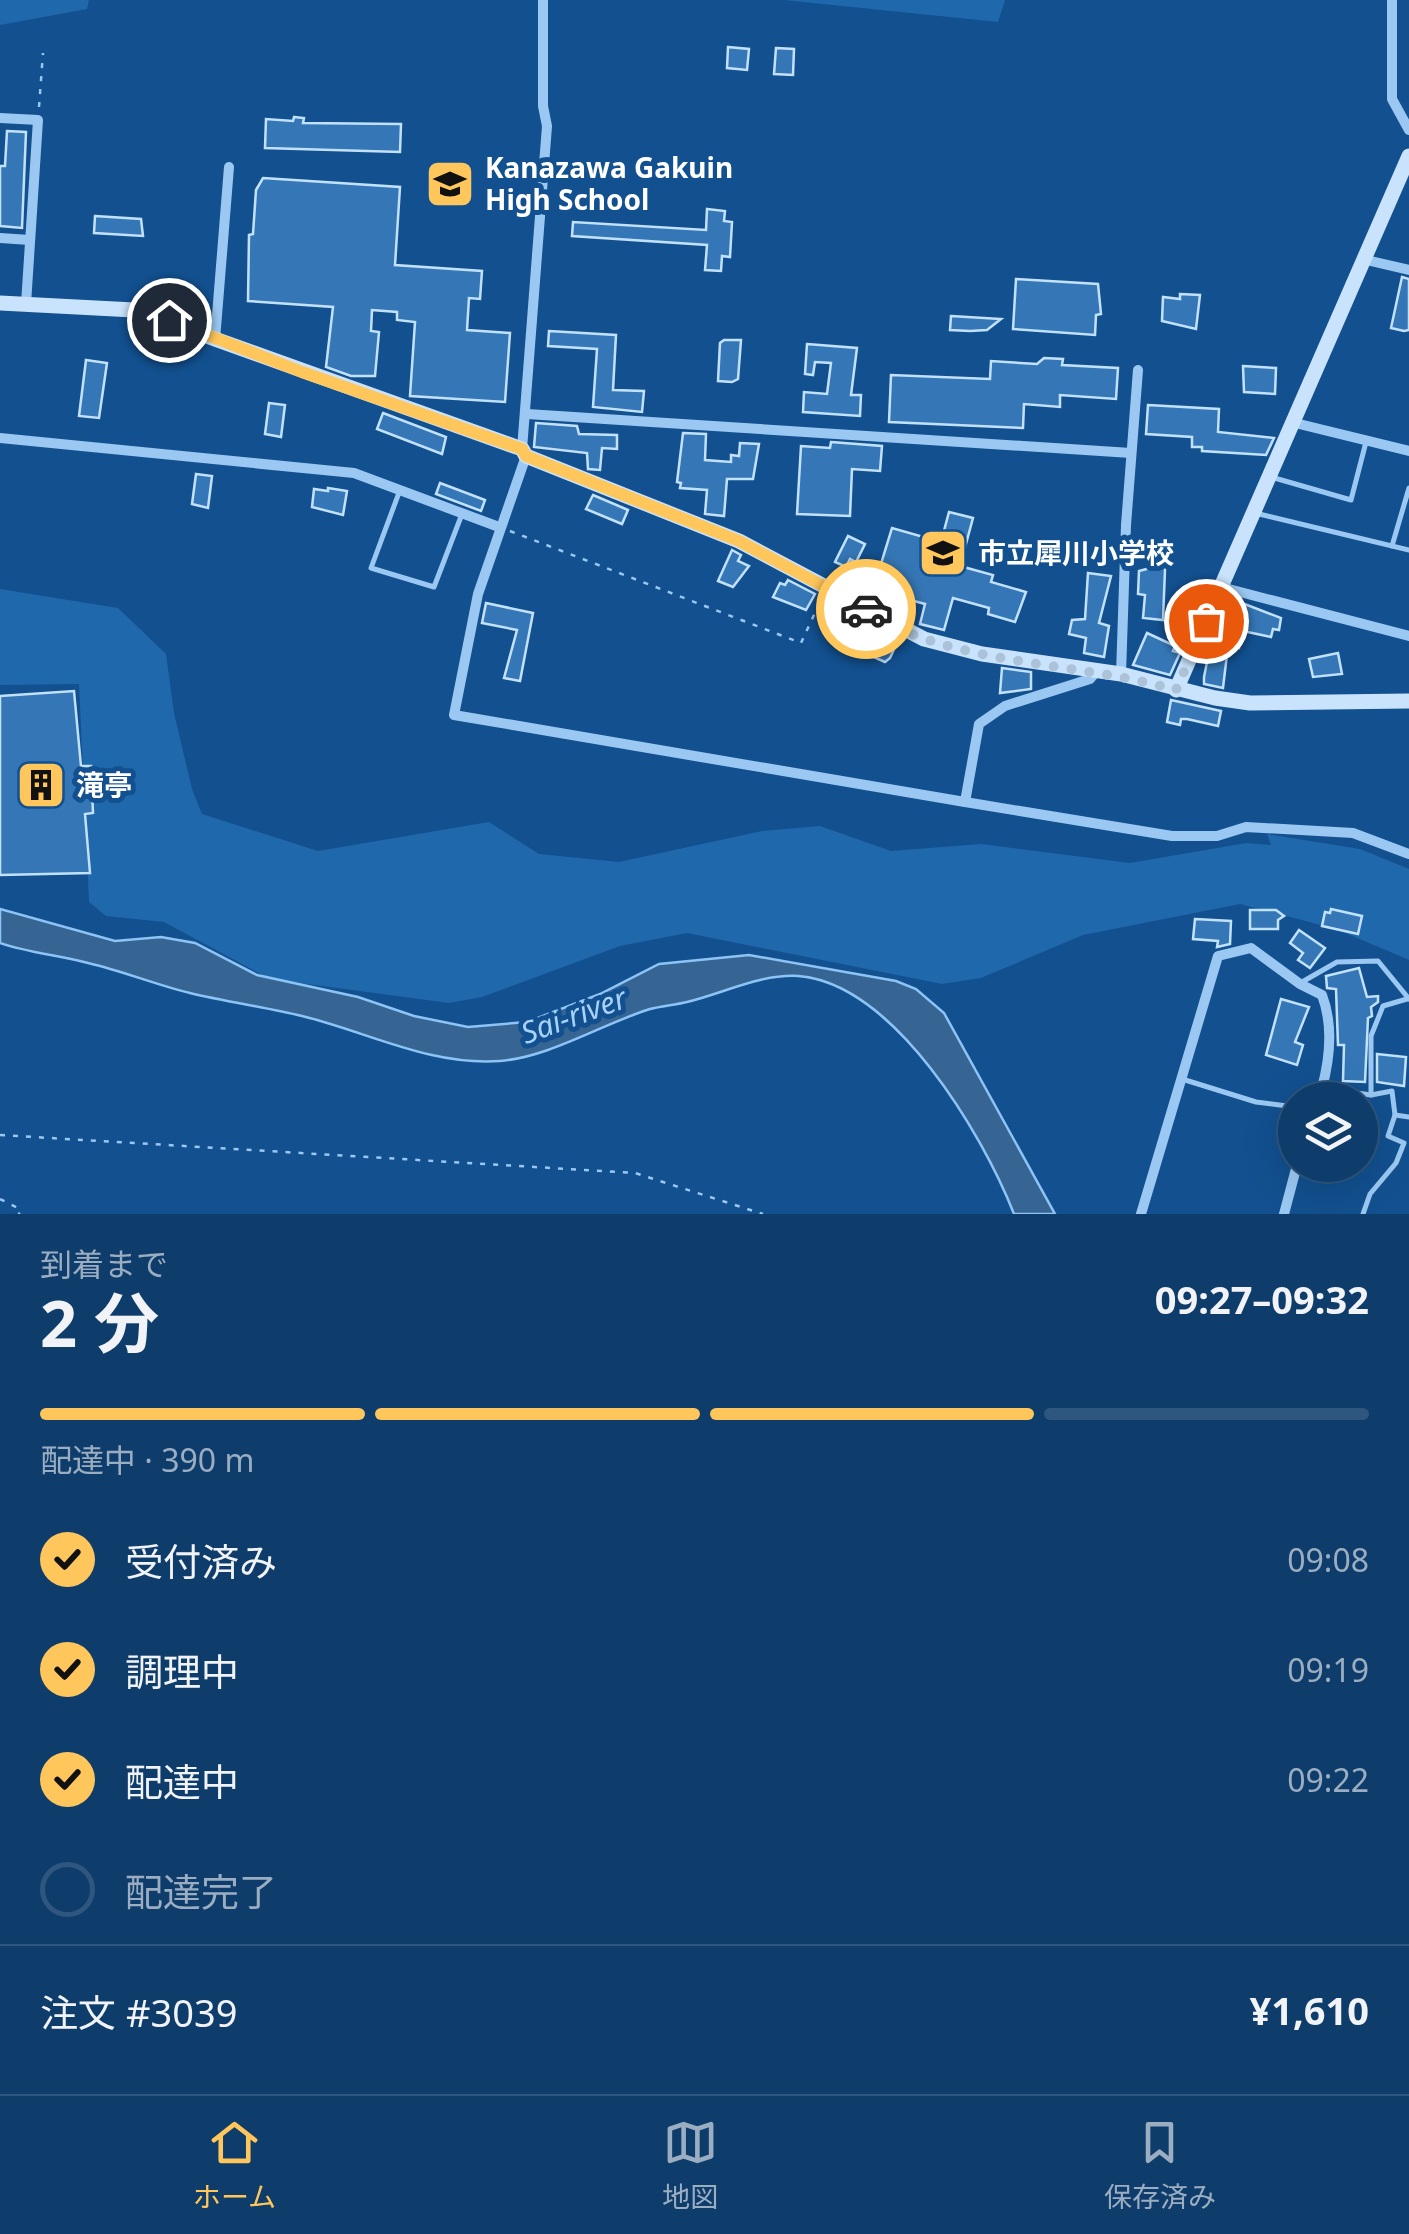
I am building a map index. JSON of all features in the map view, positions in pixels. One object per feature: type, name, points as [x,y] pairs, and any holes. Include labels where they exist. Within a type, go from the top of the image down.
[{"type":"main road","points":[[1176,690],[1409,156]]},
{"type":"main road","points":[[0,303],[134,310],[524,452],[739,541],[924,640],[982,654],[1121,674],[1176,690],[1250,702],[1409,701]]},
{"type":"street","points":[[544,0],[546,126],[524,452],[478,594],[454,715],[1172,836],[1217,836],[1246,827],[1353,833],[1409,854]]},
{"type":"street","points":[[1392,0],[1392,99],[1409,130]]},
{"type":"street","points":[[0,118],[38,120],[26,304]]},
{"type":"street","points":[[215,340],[229,167]]},
{"type":"street","points":[[0,238],[30,240]]},
{"type":"street","points":[[1362,258],[1409,270]]},
{"type":"street","points":[[1121,674],[1138,370]]},
{"type":"street","points":[[527,414],[1132,453]]},
{"type":"street","points":[[1291,422],[1409,451]]},
{"type":"street","points":[[0,438],[354,473],[499,527]]},
{"type":"street","points":[[1221,587],[1408,636]]},
{"type":"street","points":[[965,802],[979,724],[1006,706],[1090,680],[1098,671]]},
{"type":"street","points":[[1141,1214],[1218,956],[1251,948],[1322,995],[1330,1015],[1324,1082]]},
{"type":"street","points":[[1284,1214],[1292,1182]]},
{"type":"lane","points":[[1268,476],[1351,500],[1366,440]]},
{"type":"lane","points":[[1392,546],[1409,488]]},
{"type":"lane","points":[[400,490],[370,568],[434,587],[462,514]]},
{"type":"lane","points":[[1252,513],[1409,550]]},
{"type":"lane","points":[[1408,636],[1409,622]]},
{"type":"lane","points":[[1300,984],[1337,962],[1378,960],[1408,999],[1383,1006],[1374,1024],[1372,1082]]},
{"type":"lane","points":[[1182,1079],[1256,1102],[1278,1104]]},
{"type":"lane","points":[[1363,1214],[1370,1194],[1396,1163],[1404,1143],[1388,1136],[1395,1114],[1392,1091],[1378,1094]]},
{"type":"lane","points":[[1395,1114],[1409,1117]]},
{"type":"path","points":[[38,120],[43,53]]},
{"type":"path","points":[[499,527],[801,643],[826,587]]},
{"type":"path","points":[[0,1134],[635,1172],[763,1214]]},
{"type":"path","points":[[0,1200],[20,1209],[19,1214]]},
{"type":"shaded area","points":[[0,0],[89,0],[87,9],[0,25]]},
{"type":"shaded area","points":[[784,0],[1005,0],[998,22]]},
{"type":"shaded area","points":[[0,589],[118,608],[166,654],[174,713],[202,814],[318,851],[489,822],[539,854],[619,862],[762,831],[820,826],[891,851],[981,844],[1130,863],[1246,843],[1271,845],[1267,834],[1360,849],[1409,869],[1409,960],[1336,929],[1240,904],[1083,935],[981,978],[942,984],[687,933],[620,946],[482,997],[449,1003],[270,979],[164,922],[106,916],[89,902],[79,684],[0,685]]},
{"type":"water","name":"Sai-river","points":[[0,909],[115,941],[161,937],[195,943],[257,975],[468,1027],[527,1022],[600,994],[659,964],[749,955],[896,981],[916,989],[944,1013],[1055,1214],[1014,1214],[981,1144],[930,1068],[868,1005],[834,985],[798,976],[770,978],[650,1009],[538,1053],[500,1061],[474,1061],[424,1053],[302,1016],[190,993],[101,966],[0,943]]},
{"type":"building","points":[[728,47],[749,49],[747,70],[727,68]]},
{"type":"building","points":[[776,48],[794,49],[793,75],[774,74]]},
{"type":"building","points":[[294,117],[304,118],[303,123],[401,124],[400,152],[265,148],[266,119],[293,121]]},
{"type":"building","points":[[7,131],[26,132],[22,228],[0,226],[0,166],[5,166]]},
{"type":"building","points":[[263,178],[400,187],[395,265],[482,271],[480,299],[469,298],[467,330],[510,333],[505,402],[410,396],[415,322],[397,320],[397,312],[372,310],[371,331],[379,332],[375,376],[351,376],[326,367],[333,307],[248,301],[249,235],[253,234],[256,190]]},
{"type":"building","points":[[707,209],[725,211],[724,221],[732,222],[730,257],[722,256],[721,271],[705,270],[707,245],[572,236],[573,222],[706,230]]},
{"type":"building","points":[[95,216],[141,219],[143,236],[94,233]]},
{"type":"building","points":[[1402,277],[1409,279],[1409,330],[1404,331],[1391,328]]},
{"type":"building","points":[[1016,279],[1098,284],[1101,314],[1096,315],[1095,335],[1013,329]]},
{"type":"building","points":[[1180,294],[1200,295],[1196,329],[1162,321],[1163,297],[1180,299]]},
{"type":"building","points":[[951,316],[1001,319],[987,330],[950,330]]},
{"type":"building","points":[[549,331],[616,335],[613,390],[644,391],[642,412],[593,407],[597,349],[548,346]]},
{"type":"building","points":[[741,340],[738,379],[732,382],[718,381],[720,343]]},
{"type":"building","points":[[807,344],[857,348],[851,395],[861,395],[860,416],[803,412],[804,392],[827,394],[831,363],[815,362],[813,375],[805,374]]},
{"type":"building","points":[[1044,358],[1063,359],[1062,365],[1118,368],[1116,399],[1060,395],[1060,407],[1024,404],[1023,428],[889,422],[891,375],[990,379],[991,361],[1037,364]]},
{"type":"building","points":[[86,360],[107,363],[99,418],[79,416]]},
{"type":"building","points":[[1243,366],[1276,368],[1275,394],[1244,392]]},
{"type":"building","points":[[269,403],[285,405],[281,437],[265,434]]},
{"type":"building","points":[[1148,405],[1219,409],[1218,432],[1274,438],[1266,455],[1202,451],[1202,447],[1192,447],[1192,437],[1146,434]]},
{"type":"building","points":[[383,413],[446,437],[442,454],[377,429]]},
{"type":"building","points":[[536,423],[577,426],[579,434],[617,435],[617,449],[602,448],[600,470],[588,469],[587,453],[534,447]]},
{"type":"building","points":[[683,433],[706,434],[705,460],[731,462],[731,455],[739,456],[740,443],[759,444],[753,479],[727,479],[724,516],[705,514],[707,490],[680,488],[681,483],[677,482]]},
{"type":"building","points":[[831,442],[882,446],[880,471],[852,469],[850,516],[797,514],[801,446],[830,448]]},
{"type":"building","points":[[196,474],[212,476],[208,508],[192,504]]},
{"type":"building","points":[[440,483],[485,500],[481,511],[436,494]]},
{"type":"building","points":[[314,489],[347,491],[343,515],[312,507]]},
{"type":"building","points":[[593,495],[628,510],[622,524],[586,509]]},
{"type":"building","points":[[949,512],[973,518],[960,566],[993,575],[991,582],[1026,592],[1015,622],[988,614],[989,608],[953,598],[944,630],[920,624],[925,604],[873,590],[892,528],[941,542]]},
{"type":"building","points":[[848,536],[865,544],[856,562],[850,559],[846,567],[835,562]]},
{"type":"building","points":[[1155,544],[1166,545],[1163,620],[1143,618],[1145,595],[1138,594],[1139,571],[1154,567]]},
{"type":"building","points":[[732,550],[741,555],[738,561],[749,566],[733,587],[718,581]]},
{"type":"building","points":[[1088,573],[1111,576],[1099,623],[1109,626],[1104,657],[1084,653],[1086,638],[1069,634],[1072,620],[1085,619]]},
{"type":"building","points":[[788,580],[815,594],[806,610],[773,597],[780,583],[785,585]]},
{"type":"building","points":[[1229,598],[1281,618],[1279,630],[1273,629],[1271,637],[1243,631],[1239,648],[1228,646],[1223,688],[1204,684],[1204,677],[1210,647],[1215,648],[1220,618]]},
{"type":"building","points":[[486,603],[533,613],[520,681],[504,678],[517,630],[482,623]]},
{"type":"building","points":[[1147,633],[1175,646],[1173,651],[1180,653],[1170,675],[1133,665]]},
{"type":"building","points":[[865,635],[883,643],[886,636],[898,641],[890,658],[885,662],[858,650]]},
{"type":"building","points":[[1338,653],[1342,674],[1313,677],[1309,659]]},
{"type":"building","points":[[1002,668],[1031,672],[1031,689],[1000,693]]},
{"type":"building","name":"滝亭","points":[[74,691],[81,766],[91,766],[93,813],[85,814],[90,873],[0,875],[0,696]]},
{"type":"building","points":[[1171,700],[1221,711],[1218,726],[1187,719],[1181,719],[1180,725],[1167,722]]},
{"type":"building","points":[[1331,909],[1362,916],[1358,934],[1322,926],[1325,912],[1330,913]]},
{"type":"building","points":[[1250,910],[1276,910],[1284,916],[1278,920],[1278,929],[1250,929]]},
{"type":"building","points":[[1195,919],[1231,921],[1230,944],[1217,947],[1218,941],[1193,939]]},
{"type":"building","points":[[1299,930],[1325,948],[1310,968],[1298,960],[1303,953],[1290,943]]},
{"type":"building","points":[[1359,968],[1367,997],[1378,996],[1368,1018],[1365,1082],[1343,1081],[1344,1045],[1338,1045],[1336,989],[1327,988],[1326,976]]},
{"type":"building","points":[[1281,999],[1309,1007],[1295,1042],[1303,1045],[1297,1065],[1266,1055]]},
{"type":"building","points":[[1377,1054],[1406,1057],[1404,1086],[1377,1082]]},
{"type":"way so far","points":[[866,609],[924,640],[982,654],[1121,674],[1176,690],[1206,621]]},
{"type":"place","name":"Kanazawa Gakuin High School","points":[[450,184]]},
{"type":"place","name":"市立犀川小学校","points":[[943,553]]},
{"type":"place","name":"滝亭","points":[[41,785]]},
{"type":"route","points":[[169,320],[302,372],[522,449],[526,456],[739,541],[866,609]]}]
